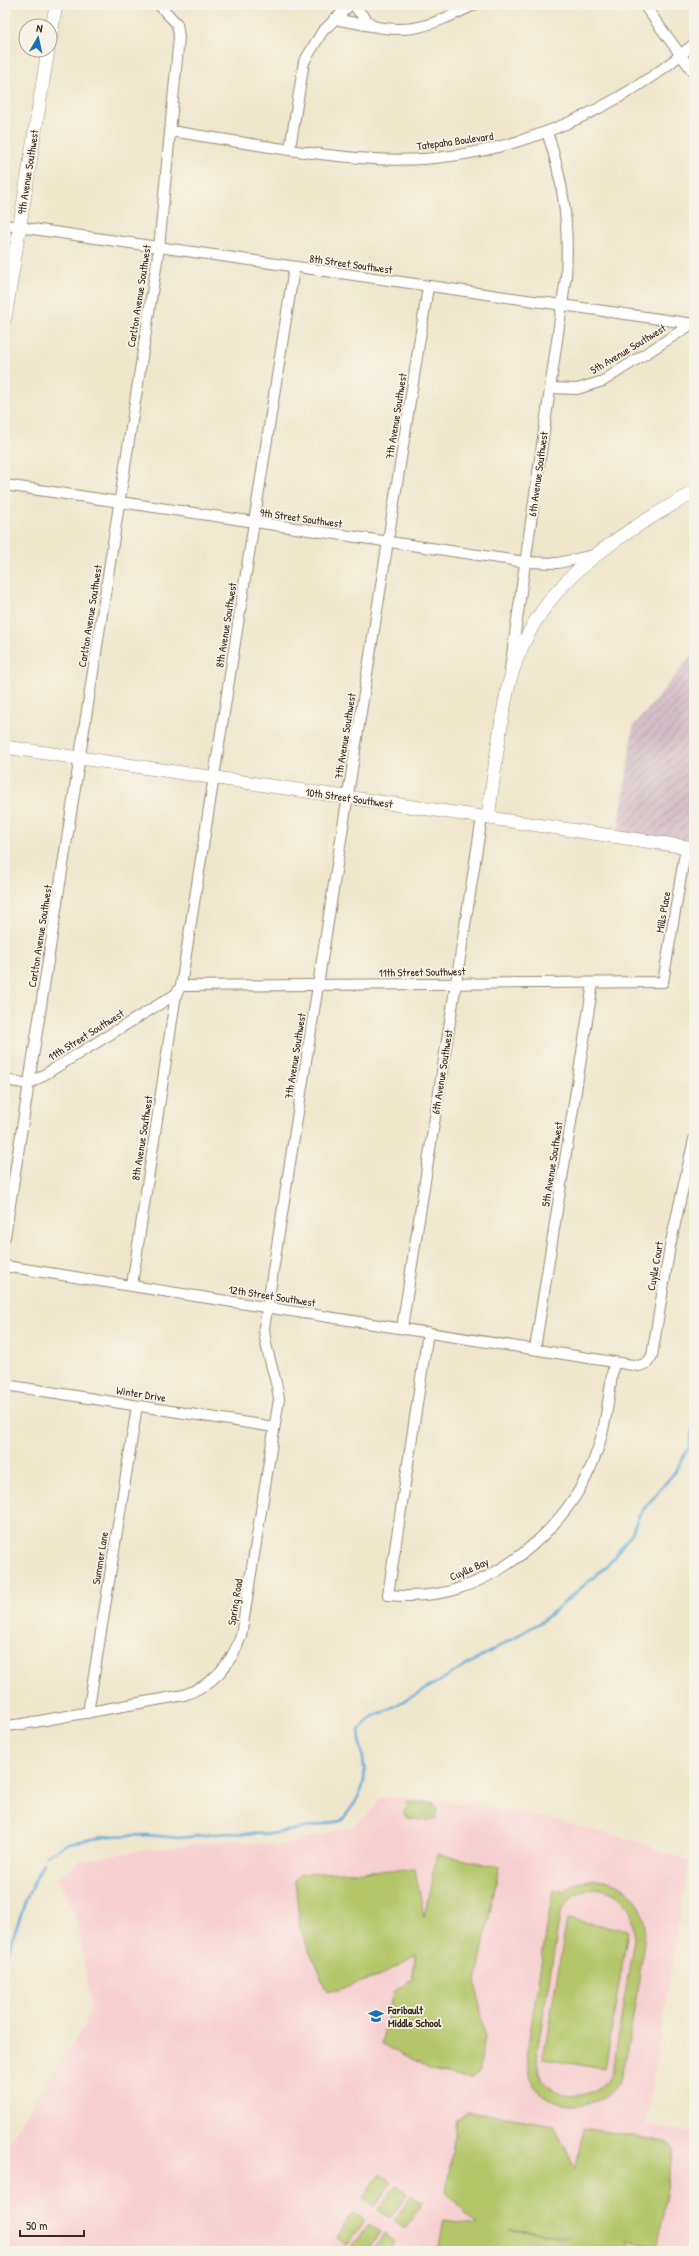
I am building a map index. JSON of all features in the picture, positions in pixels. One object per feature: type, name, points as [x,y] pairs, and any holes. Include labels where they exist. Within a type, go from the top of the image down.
[{"type":"street","points":[[54,18],[56,5]]},
{"type":"street","name":"Carlton Avenue Southwest","points":[[5,1237],[159,248],[179,30],[177,24],[159,5]]},
{"type":"street","points":[[290,148],[304,62],[322,32],[350,5]]},
{"type":"street","points":[[355,5],[364,19],[372,25]]},
{"type":"street","points":[[334,19],[392,28],[413,28],[432,23],[474,5]]},
{"type":"street","points":[[644,5],[694,73]]},
{"type":"street","name":"Tatepaha Boulevard","points":[[170,131],[374,159],[409,160],[480,152],[548,132],[617,99],[649,79],[694,44]]},
{"type":"street","name":"9th Avenue Southwest","points":[[5,318],[47,58]]},
{"type":"street","name":"6th Avenue Southwest","points":[[402,1328],[456,984],[506,696],[566,277],[567,218],[562,181],[548,132]]},
{"type":"street","name":"8th Street Southwest","points":[[5,225],[294,268],[693,324]]},
{"type":"street","name":"8th Avenue Southwest","points":[[132,1285],[294,268]]},
{"type":"street","name":"7th Avenue Southwest","points":[[267,1308],[428,287]]},
{"type":"street","name":"5th Avenue Southwest","points":[[550,388],[577,389],[603,381],[693,324]]},
{"type":"street","name":"9th Street Southwest","points":[[5,485],[524,562],[558,563],[594,555]]},
{"type":"street","points":[[506,696],[513,669],[538,618],[572,574],[594,555],[627,531],[694,492]]},
{"type":"street","name":"10th Street Southwest","points":[[5,747],[690,847]]},
{"type":"street","name":"Mills Place","points":[[663,982],[690,847]]},
{"type":"street","name":"5th Avenue Southwest","points":[[535,1349],[593,982]]},
{"type":"street","name":"11th Street Southwest","points":[[29,1084],[178,990],[318,985],[663,982]]},
{"type":"street","points":[[5,1080],[29,1084]]},
{"type":"street","name":"Cuylle Court","points":[[614,1362],[639,1366],[648,1363],[652,1356],[670,1246],[694,1139]]},
{"type":"street","name":"12th Street Southwest","points":[[5,1266],[535,1349]]},
{"type":"street","name":"Spring Road","points":[[5,1726],[88,1713],[184,1695],[196,1691],[215,1678],[232,1657],[244,1626],[279,1400],[277,1379],[264,1339],[267,1308]]},
{"type":"street","name":"Cuylle Bay","points":[[428,1332],[388,1595],[431,1595],[471,1583],[491,1574],[548,1532],[577,1494],[598,1451],[614,1362]]},
{"type":"street","points":[[535,1349],[614,1362]]},
{"type":"street","name":"Winter Drive","points":[[5,1385],[274,1427]]},
{"type":"street","name":"Summer Lane","points":[[88,1713],[137,1406]]},
{"type":"shaded area","points":[[694,653],[694,853],[617,841],[633,727]]},
{"type":"shaded area","name":"Faribault Middle School","points":[[380,1797],[397,1797],[446,1802],[542,1817],[633,1840],[689,1861],[646,2124],[694,2133],[694,2251],[5,2251],[5,2147],[85,2026],[91,2006],[77,1922],[66,1892],[57,1879],[79,1861],[132,1852],[231,1840],[282,1845],[352,1827],[365,1818],[375,1807]]},
{"type":"green space","points":[[408,1801],[434,1803],[437,1809],[436,1819],[428,1821],[407,1818],[404,1814]]},
{"type":"green space","points":[[437,1854],[499,1867],[476,1982],[485,2036],[479,2073],[471,2079],[435,2072],[381,2044],[393,1992],[412,1979],[416,1956],[378,1977],[327,1992],[300,1928],[295,1881],[300,1874],[415,1869],[424,1917]]},
{"type":"green space","points":[[593,1879],[600,1879],[620,1886],[631,1894],[640,1906],[644,1918],[645,1930],[630,2036],[621,2076],[617,2085],[608,2094],[598,2100],[586,2104],[573,2105],[561,2104],[549,2099],[539,2092],[532,2081],[528,2068],[528,2045],[553,1889],[562,1891],[562,1894],[574,1884]],"holes":[[[594,1888],[604,1890],[619,1897],[625,1903],[630,1910],[634,1928],[634,1938],[613,2070],[607,2080],[599,2087],[590,2092],[579,2095],[568,2095],[557,2092],[548,2086],[541,2077],[537,2062],[538,2046],[560,1915],[569,1900],[578,1894]]]},
{"type":"green space","points":[[567,1919],[628,1930],[605,2069],[543,2059]]},
{"type":"green space","points":[[469,2111],[554,2125],[576,2170],[583,2128],[667,2142],[673,2149],[658,2246],[627,2242],[632,2251],[438,2251],[444,2220],[477,2225],[446,2192],[457,2120]],"holes":[[[509,2229],[568,2236],[567,2238]]]},
{"type":"green space","points":[[380,2174],[391,2182],[374,2207],[363,2199]]},
{"type":"green space","points":[[396,2185],[407,2193],[390,2218],[378,2210]]},
{"type":"green space","points":[[411,2195],[423,2203],[405,2228],[394,2220]]},
{"type":"green space","points":[[353,2213],[365,2221],[347,2245],[336,2237]]},
{"type":"green space","points":[[369,2224],[380,2232],[367,2251],[355,2251],[351,2248]]},
{"type":"green space","points":[[384,2234],[395,2242],[389,2251],[372,2251]]},
{"type":"waterway","points":[[47,1855],[69,1843],[110,1836],[146,1835],[179,1838],[225,1833],[271,1834],[341,1821],[351,1808],[363,1787],[364,1769],[359,1730],[371,1717],[417,1694],[541,1622],[608,1565],[632,1533],[639,1515],[674,1473],[688,1449],[694,1423]]},
{"type":"waterway","points":[[5,1960],[27,1897],[43,1863]]},
{"type":"place","name":"Faribault Middle School","points":[[376,2016]]}]
